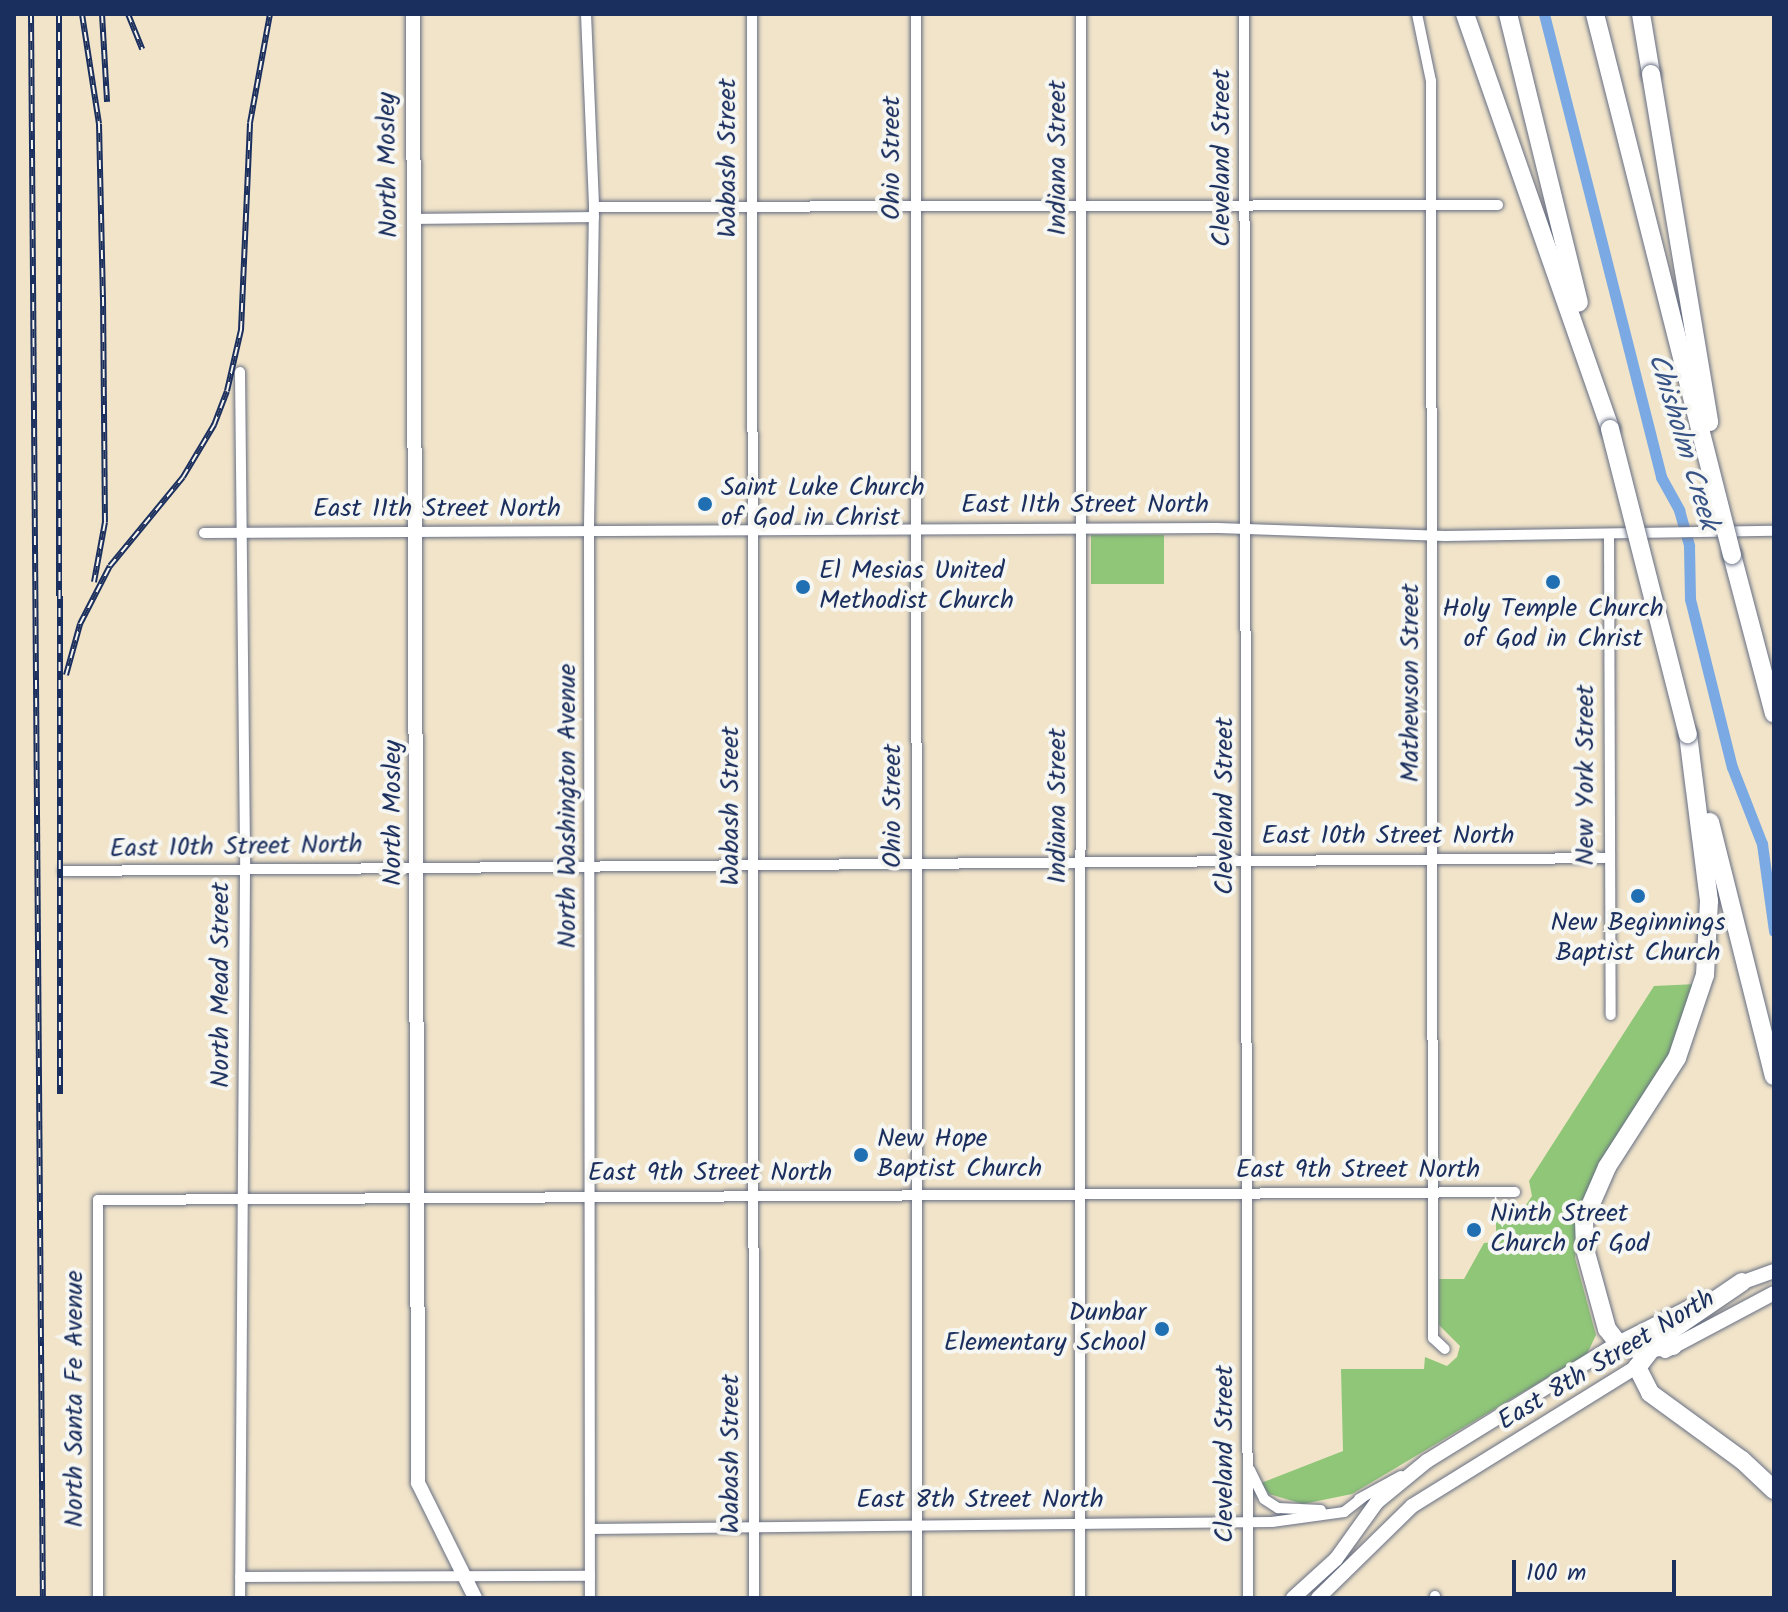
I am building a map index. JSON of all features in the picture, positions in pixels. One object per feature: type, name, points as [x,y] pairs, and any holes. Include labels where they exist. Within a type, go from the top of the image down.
[{"type":"highway","points":[[1465,14],[1582,336],[1610,429]]},
{"type":"highway","points":[[1508,14],[1774,1076]]},
{"type":"highway","points":[[1595,14],[1774,714]]},
{"type":"highway","points":[[1641,14],[1732,555]]},
{"type":"highway","points":[[1765,677],[1774,702]]},
{"type":"highway","points":[[1673,1346],[1647,1349],[1618,1343],[1607,1329],[1589,1270],[1584,1220],[1607,1167],[1677,1058],[1699,1005],[1708,958],[1709,901],[1688,734]]},
{"type":"highway","points":[[1742,1282],[1647,1349],[1637,1367],[1650,1393],[1742,1460],[1774,1490]]},
{"type":"street","name":"North Mosley","points":[[413,14],[419,868],[418,1483],[475,1598]]},
{"type":"street","name":"North Washington Avenue","points":[[586,14],[594,212],[589,531],[593,865],[590,1598]]},
{"type":"street","name":"Wabash Street","points":[[752,14],[754,1598]]},
{"type":"street","name":"Ohio Street","points":[[916,14],[917,1598]]},
{"type":"street","name":"Indiana Street","points":[[1080,1598],[1081,14]]},
{"type":"street","name":"Cleveland Street","points":[[1244,14],[1248,1598]]},
{"type":"street","name":"Mathewson Street","points":[[1417,14],[1431,81],[1433,1338],[1445,1349]]},
{"type":"street","points":[[413,219],[750,207],[1498,205]]},
{"type":"street","name":"North Mead Street","points":[[240,372],[239,533],[245,871],[240,1598]]},
{"type":"street","name":"East 11th Street North","points":[[204,533],[1082,528],[1433,536],[1774,531]]},
{"type":"street","name":"New York Street","points":[[1609,535],[1611,1015]]},
{"type":"street","name":"East 10th Street North","points":[[64,871],[1609,858]]},
{"type":"street","name":"East 9th Street North","points":[[98,1200],[1515,1192]]},
{"type":"street","name":"North Santa Fe Avenue","points":[[98,1200],[98,1598]]},
{"type":"street","name":"East 8th Street North","points":[[590,1529],[1079,1525],[1247,1522],[1322,1517],[1344,1512],[1363,1497],[1618,1343],[1742,1282],[1774,1271]]},
{"type":"street","name":"East 8th Street North","points":[[1319,1597],[1412,1506],[1637,1367],[1774,1293]]},
{"type":"street","points":[[1293,1598],[1336,1559],[1377,1502],[1427,1461]]},
{"type":"street","name":"East 8th Street North","points":[[1248,1466],[1264,1499],[1292,1512],[1335,1507],[1363,1497]]},
{"type":"street","points":[[240,1577],[465,1579],[590,1576]]},
{"type":"green space","points":[[1091,535],[1164,535],[1164,584],[1091,584]]},
{"type":"green space","points":[[1697,984],[1686,1029],[1599,1165],[1578,1210],[1575,1258],[1596,1335],[1587,1354],[1352,1494],[1303,1504],[1269,1494],[1261,1483],[1343,1451],[1341,1369],[1424,1369],[1425,1357],[1447,1366],[1457,1357],[1460,1346],[1439,1325],[1439,1279],[1464,1279],[1484,1243],[1496,1242],[1496,1211],[1526,1205],[1532,1196],[1529,1181],[1654,986]]},
{"type":"waterway","name":"Chisholm Creek","points":[[1544,14],[1661,477],[1679,510],[1689,546],[1690,599],[1732,767],[1762,844],[1774,931]]},
{"type":"railway","points":[[31,14],[43,1598]]},
{"type":"railway","points":[[59,14],[60,1094]]},
{"type":"railway","points":[[82,14],[99,124],[103,297],[105,522],[94,582]]},
{"type":"railway","points":[[102,14],[107,102]]},
{"type":"railway","points":[[128,14],[142,49]]},
{"type":"railway","points":[[66,675],[80,624],[110,566],[183,477],[214,425],[227,391],[241,330],[250,123],[270,14]]},
{"type":"place","name":"Saint Luke Church of God in Christ","points":[[705,504]]},
{"type":"place","name":"Holy Temple Church of God in Christ","points":[[1553,582]]},
{"type":"place","name":"El Mesias United Methodist Church","points":[[803,587]]},
{"type":"place","name":"New Beginnings Baptist Church","points":[[1638,896]]},
{"type":"place","name":"New Hope Baptist Church","points":[[861,1155]]},
{"type":"place","name":"Ninth Street Church of God","points":[[1474,1230]]},
{"type":"place","name":"Dunbar Elementary School","points":[[1162,1329]]}]
